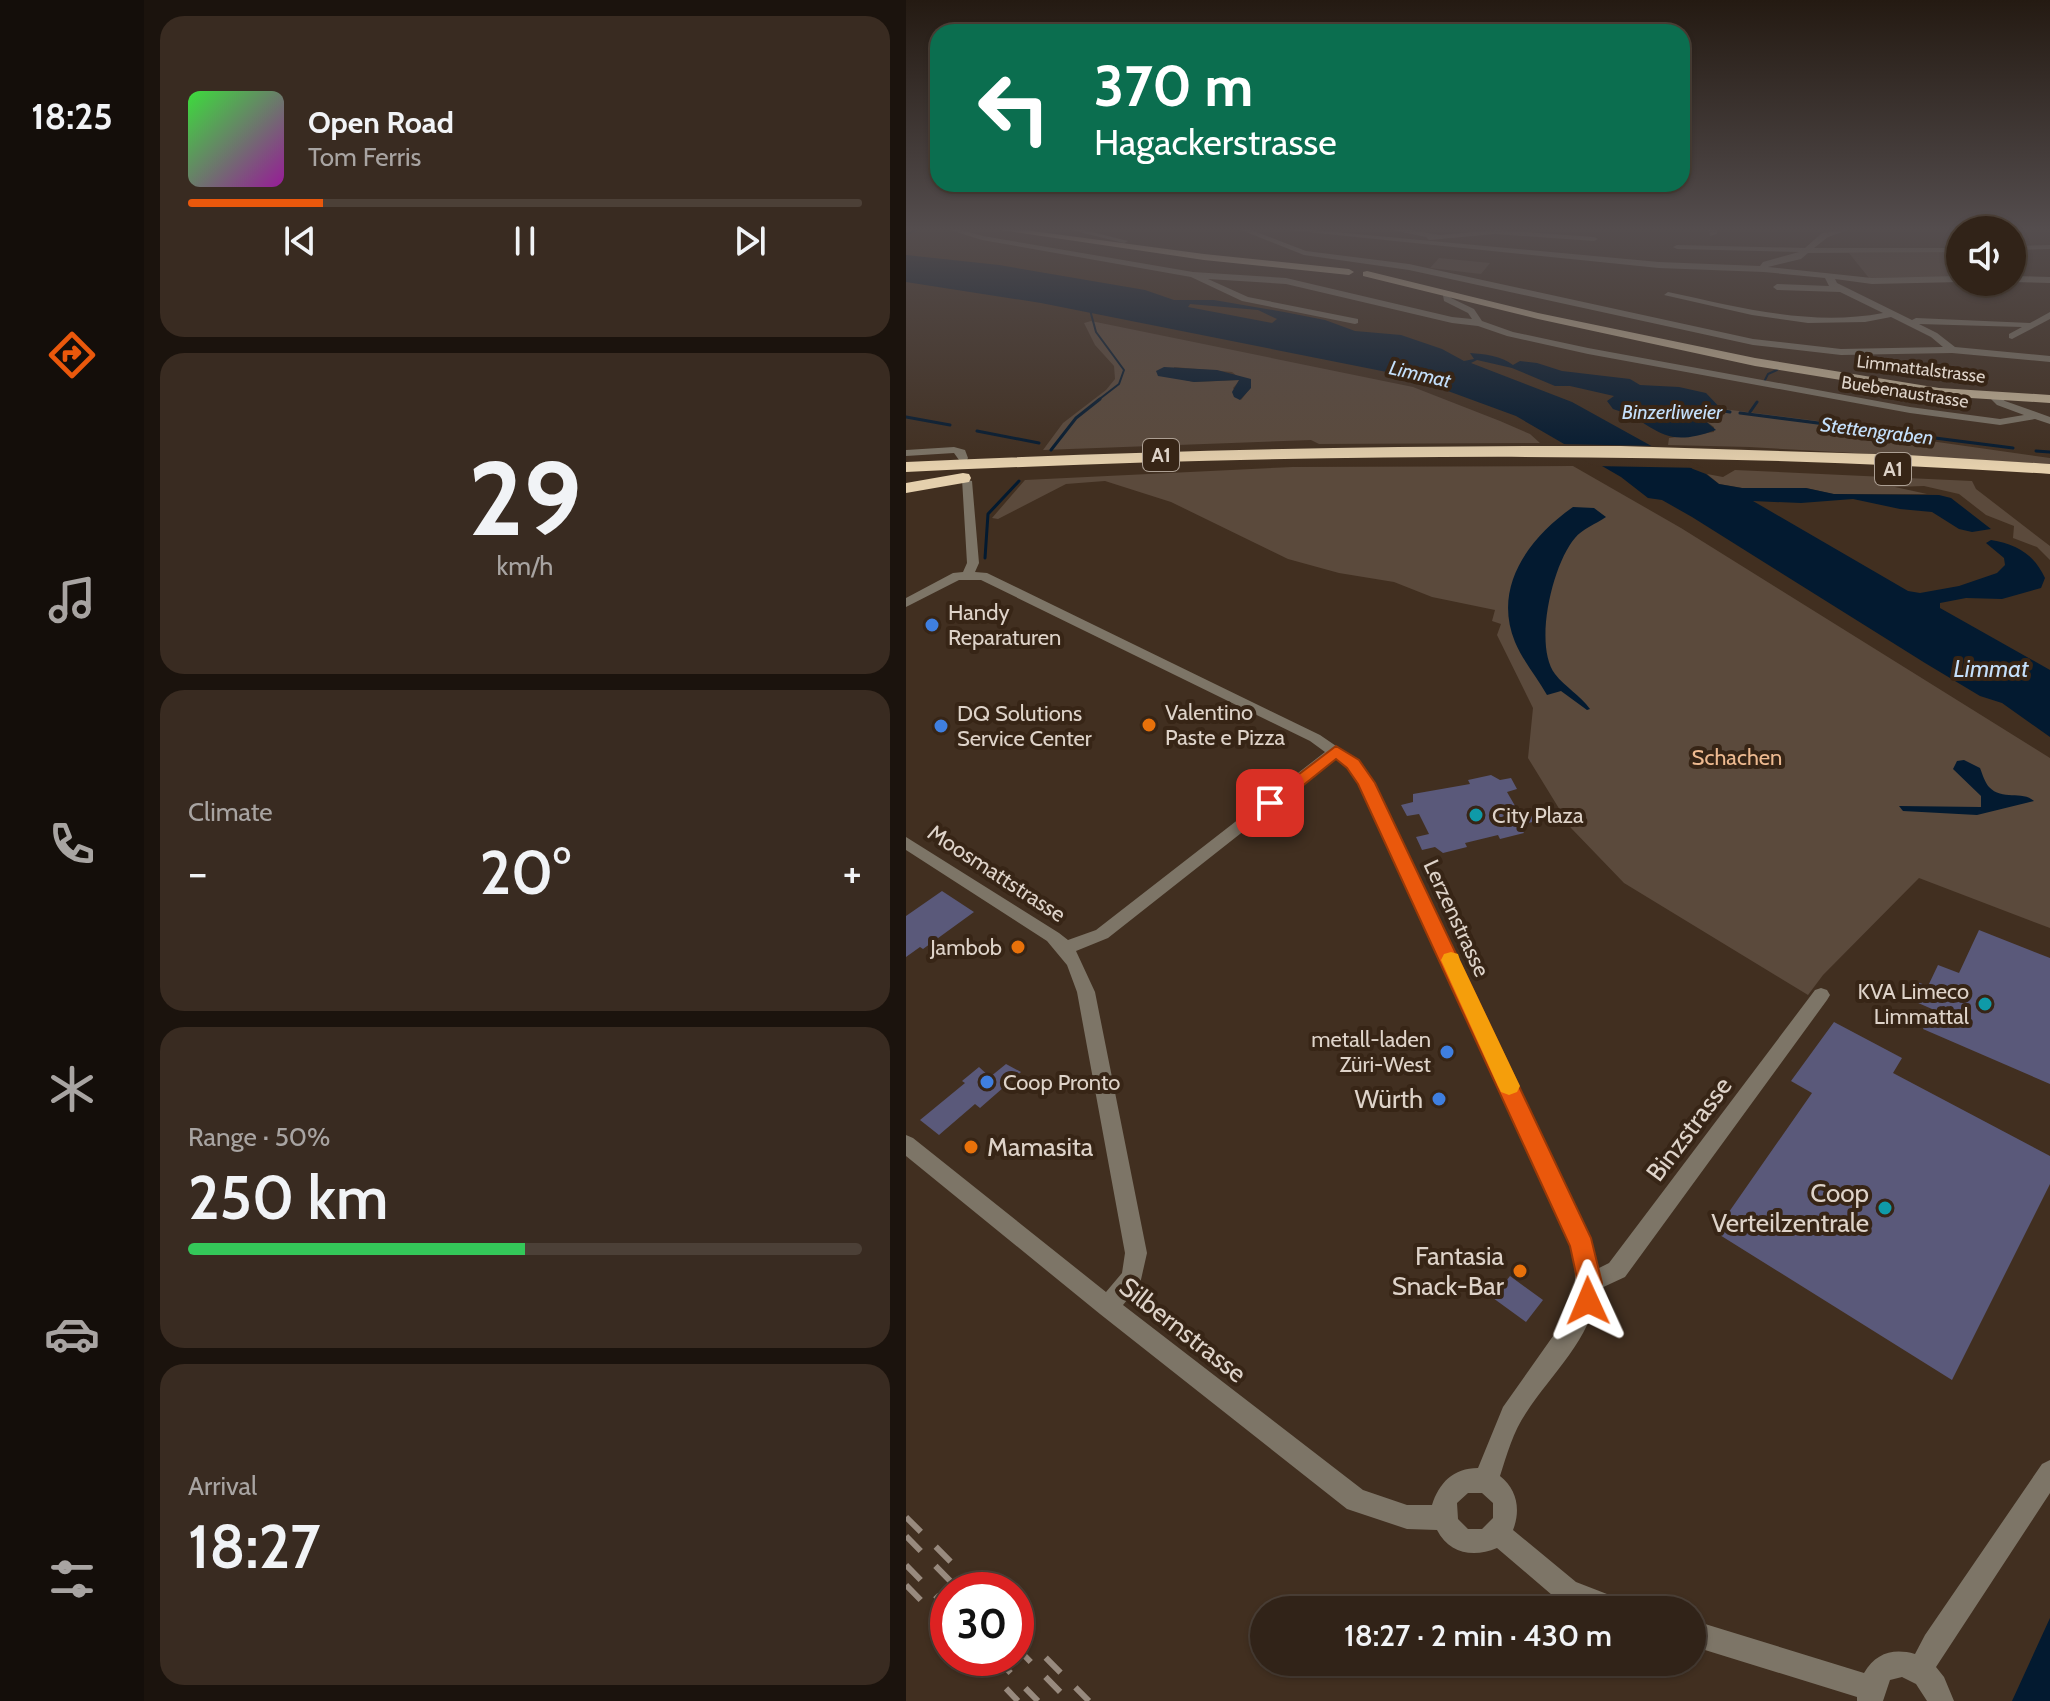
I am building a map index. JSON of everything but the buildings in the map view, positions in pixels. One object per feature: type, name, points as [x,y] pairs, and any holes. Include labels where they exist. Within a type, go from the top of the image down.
[{"type":"highway","name":"A1","points":[[906,467],[1253,452],[1522,448],[1716,452],[2050,469]]},
{"type":"highway","name":"A1","points":[[906,476],[1371,459],[1540,458],[1736,462],[2050,480]]},
{"type":"highway","points":[[906,488],[960,478],[1125,467]]},
{"type":"main road","name":"Limmattalstrasse","points":[[1513,309],[1766,364],[1929,391],[2050,399]]},
{"type":"street","points":[[1297,309],[1355,321]]},
{"type":"street","points":[[1407,309],[1479,323],[1478,318],[1468,309]]},
{"type":"street","points":[[1603,309],[1753,342],[1810,350],[1952,350],[2050,359]]},
{"type":"street","points":[[1744,309],[1816,323],[1853,323],[1893,314]]},
{"type":"street","points":[[1883,309],[1941,339],[1952,350]]},
{"type":"street","points":[[2012,336],[2048,317]]},
{"type":"street","points":[[1910,322],[2026,324]]},
{"type":"street","name":"Buebenaustrasse","points":[[1479,323],[1510,334],[1588,351],[1769,386],[1974,419],[2009,422],[2035,416]]},
{"type":"street","points":[[1993,396],[2001,403],[2050,421]]},
{"type":"street","points":[[906,453],[959,451],[963,458]]},
{"type":"street","points":[[906,603],[957,576],[968,575],[973,563],[966,481]]},
{"type":"street","name":"Lerzenstrasse","points":[[968,575],[985,577],[1315,738],[1353,764],[1366,783],[1582,1245],[1590,1283],[1588,1301],[1580,1319],[1514,1409],[1486,1481]]},
{"type":"street","points":[[1066,948],[1102,934],[1336,751]]},
{"type":"street","name":"Moosmattstrasse","points":[[906,842],[1066,948],[1079,968],[1136,1253],[1132,1277],[1108,1307]]},
{"type":"street","name":"Binzstrasse","points":[[1590,1283],[1617,1270],[1821,995]]},
{"type":"street","name":"Silbernstrasse","points":[[906,1144],[1108,1307],[1356,1500],[1397,1515],[1446,1518]]},
{"type":"street","points":[[1920,1671],[1934,1644],[2050,1472]]},
{"type":"street","points":[[1476,1478],[1486,1481],[1503,1496],[1505,1508],[1498,1533],[1489,1540],[1467,1542],[1457,1537],[1446,1518],[1445,1506],[1456,1486],[1476,1478]]},
{"type":"street","points":[[1498,1533],[1568,1592],[1579,1596]]},
{"type":"street","points":[[1706,1638],[1870,1695],[1875,1676],[1883,1667],[1895,1663],[1907,1664],[1931,1681],[1941,1701]]},
{"type":"green space","points":[[1091,321],[1413,387],[1530,434],[1540,443],[1319,444],[1311,440],[1043,450],[1063,423],[1106,390],[1115,379],[1114,366],[1095,345],[1084,323]],"holes":[[[1174,367],[1232,372],[1251,387],[1241,400],[1233,388],[1240,380],[1194,382],[1176,378]]]},
{"type":"green space","points":[[1723,409],[1881,429],[1881,434],[2050,458],[2050,464],[1668,445],[1669,438],[1714,432],[1714,427],[1703,419],[1709,412],[1724,413]]},
{"type":"green space","name":"Schachen","points":[[1573,466],[1681,528],[2050,758],[2050,928],[1919,878],[1823,975],[1808,995],[1624,883],[1571,828],[1528,758],[1533,708],[1497,635],[1501,624],[1492,621],[1495,610],[1432,597],[1394,582],[1339,573],[1288,559],[1171,502],[1105,481],[1066,484],[998,519],[992,518],[1025,480],[1293,467]]},
{"type":"green space","points":[[1735,470],[1972,481],[1976,489],[2050,546],[2050,560],[2037,547],[2013,538],[2014,526],[1986,515],[1959,494],[1924,486],[1895,487],[1927,494],[1833,494],[1806,488],[1742,488],[1719,484],[1707,474],[1723,477]]},
{"type":"water","name":"Limmat","points":[[1073,309],[1200,309],[1272,323],[1277,319],[1251,309],[1269,309],[1325,320],[1355,331],[1401,335],[1442,349],[1464,361],[1474,359],[1470,353],[1481,354],[1513,365],[1520,361],[1537,363],[1562,371],[1630,379],[1640,385],[1679,387],[1706,393],[1725,413],[1709,412],[1703,419],[1716,430],[1682,438],[1670,436],[1613,409],[1607,401],[1614,396],[1570,386],[1555,386],[1512,368],[1477,360],[1471,363],[1572,402],[1706,474],[1719,484],[1742,488],[1806,488],[1834,494],[1939,495],[1951,498],[1991,529],[1972,532],[1959,529],[1932,512],[1853,499],[1801,503],[1753,501],[1908,591],[1920,593],[1959,586],[1997,573],[2005,565],[2004,558],[1986,543],[1991,540],[2016,547],[2030,556],[2045,578],[2041,588],[2002,599],[1966,598],[1940,603],[1940,608],[2050,670],[2050,737],[2002,703],[1980,696],[1692,517],[1662,500],[1648,498],[1621,477],[1516,416],[1407,376]]},
{"type":"water","points":[[1164,367],[1217,370],[1251,379],[1251,388],[1240,400],[1232,392],[1239,380],[1194,382],[1158,376],[1156,371]]},
{"type":"water","points":[[1573,507],[1594,508],[1606,517],[1585,529],[1567,550],[1548,604],[1546,644],[1555,674],[1586,704],[1590,709],[1587,710],[1561,691],[1547,695],[1518,649],[1509,621],[1508,602],[1519,565],[1543,533]]},
{"type":"water","points":[[1964,760],[1980,768],[1986,783],[1994,791],[2024,796],[2034,801],[1977,815],[1903,811],[1899,806],[1981,807],[1981,796],[1953,769],[1957,761]]},
{"type":"water","points":[[2050,1618],[2050,1701],[2012,1701]]},
{"type":"pier","points":[[1556,444],[1660,446],[1703,468],[1594,466]]},
{"type":"waterway","points":[[1090,310],[1096,332],[1124,370],[1119,384],[1097,401]]},
{"type":"waterway","points":[[1764,382],[1768,374],[1777,370]]},
{"type":"waterway","points":[[1051,450],[1076,418],[1100,399]]},
{"type":"waterway","points":[[1750,412],[1757,402]]},
{"type":"waterway","name":"Stettengraben","points":[[1724,411],[1730,412]]},
{"type":"waterway","name":"Stettengraben","points":[[1740,413],[2013,448]]},
{"type":"waterway","points":[[906,417],[950,425]]},
{"type":"waterway","points":[[977,431],[1039,443]]},
{"type":"waterway","name":"Stettengraben","points":[[2036,451],[2050,452]]},
{"type":"waterway","points":[[985,558],[988,514],[1019,481]]},
{"type":"railway","points":[[906,1517],[961,1572]]},
{"type":"railway","points":[[906,1536],[941,1572]]},
{"type":"railway","points":[[906,1565],[930,1590]]},
{"type":"railway","points":[[906,1585],[930,1610]]},
{"type":"railway","points":[[1034,1646],[1089,1701]]},
{"type":"railway","points":[[1034,1665],[1069,1701]]},
{"type":"railway","points":[[994,1676],[1018,1701]]},
{"type":"railway","points":[[1014,1676],[1038,1701]]},
{"type":"slow traffic","points":[[1451,960],[1509,1086]]},
{"type":"place","name":"Handy Reparaturen","points":[[932,625]]},
{"type":"place","name":"Valentino Paste e Pizza","points":[[1149,725]]},
{"type":"place","name":"DQ Solutions Service Center","points":[[941,726]]},
{"type":"place","name":"City Plaza","points":[[1476,815]]},
{"type":"place","name":"Jambob","points":[[1018,947]]},
{"type":"place","name":"KVA Limeco Limmattal","points":[[1985,1004]]},
{"type":"place","name":"metall-laden Züri-West","points":[[1447,1052]]},
{"type":"place","name":"Coop Pronto","points":[[987,1082]]},
{"type":"place","name":"Würth","points":[[1439,1099]]},
{"type":"place","name":"Mamasita","points":[[971,1147]]},
{"type":"place","name":"Coop Verteilzentrale","points":[[1885,1208]]},
{"type":"place","name":"Fantasia Snack-Bar","points":[[1520,1271]]},
{"type":"route","points":[[1270,803],[1336,751],[1353,764],[1366,783],[1582,1245],[1588,1264],[1588,1301]]},
{"type":"water label","name":"Binzerliweier","points":[[1672,412]]}]
